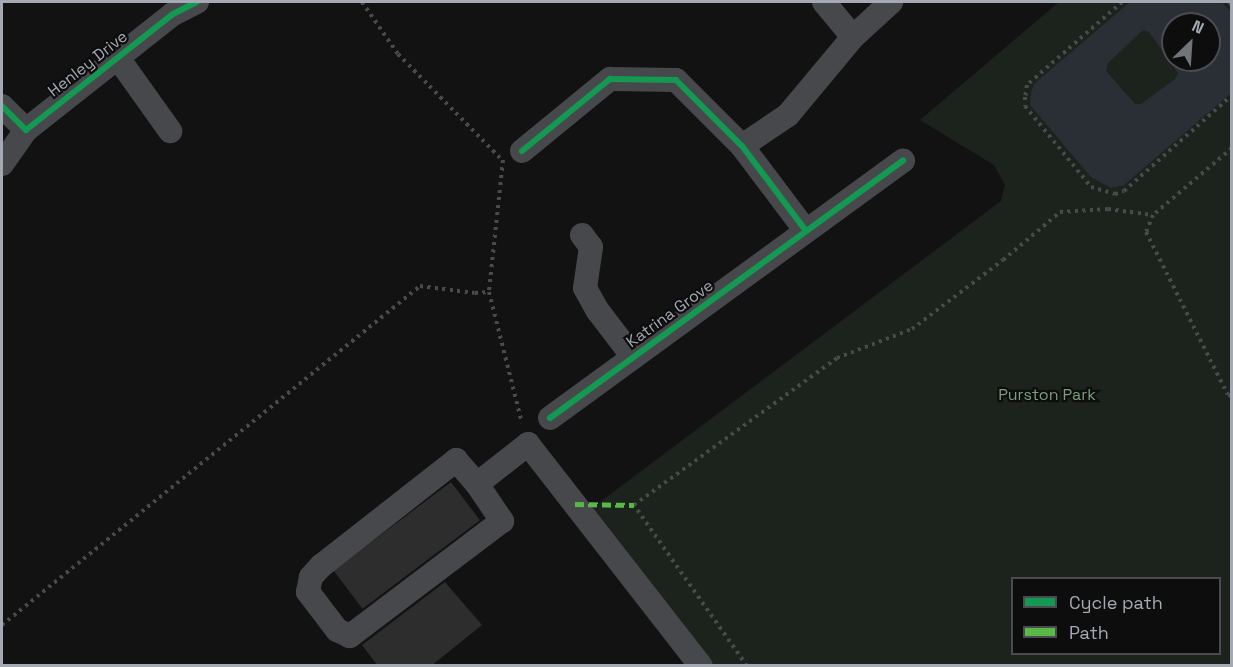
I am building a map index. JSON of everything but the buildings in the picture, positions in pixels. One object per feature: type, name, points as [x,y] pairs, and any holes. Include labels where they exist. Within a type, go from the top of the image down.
[{"type":"street","name":"Henley Drive","points":[[2,164],[26,130],[173,14],[197,2]]},
{"type":"street","points":[[824,2],[853,37]]},
{"type":"street","points":[[742,146],[788,115],[853,37],[891,2]]},
{"type":"street","points":[[118,58],[170,131]]},
{"type":"street","points":[[512,156],[610,79],[676,80],[742,146],[806,231]]},
{"type":"street","points":[[2,106],[26,130]]},
{"type":"street","name":"Katrina Grove","points":[[550,418],[903,160]]},
{"type":"street","name":"Katrina Grove","points":[[582,235],[591,247],[585,288],[598,311],[633,357]]},
{"type":"street","points":[[477,484],[528,444],[701,666]]},
{"type":"street","points":[[456,460],[477,484],[502,521],[350,636],[337,630],[308,592],[311,578],[321,566],[456,460]]},
{"type":"path","points":[[362,2],[398,54],[512,156],[489,292],[528,444]]},
{"type":"path","points":[[1122,2],[1027,85],[1024,97],[1025,106],[1091,187],[1115,194],[1124,191],[1232,95]]},
{"type":"path","points":[[1232,148],[1153,215],[1146,232],[1228,395],[1232,396]]},
{"type":"path","points":[[747,666],[634,506],[837,358],[912,329],[1003,261],[1060,212],[1108,209],[1153,215]]},
{"type":"path","points":[[2,626],[420,286],[475,293],[489,292]]},
{"type":"green space","name":"Purston Park","points":[[1059,2],[1231,2],[1231,665],[701,665],[584,514],[1001,201],[1005,185],[994,165],[920,120]]},
{"type":"shaded area","points":[[1130,2],[1222,2],[1231,12],[1231,93],[1124,185],[1111,188],[1091,177],[1030,105],[1034,84]]},
{"type":"marked path","points":[[575,504],[634,505]]},
{"type":"cycle path","points":[[2,106],[26,130],[173,14],[197,2]]},
{"type":"cycle path","points":[[522,151],[610,79],[676,80],[742,146],[806,231]]},
{"type":"cycle path","points":[[550,418],[903,161]]}]
